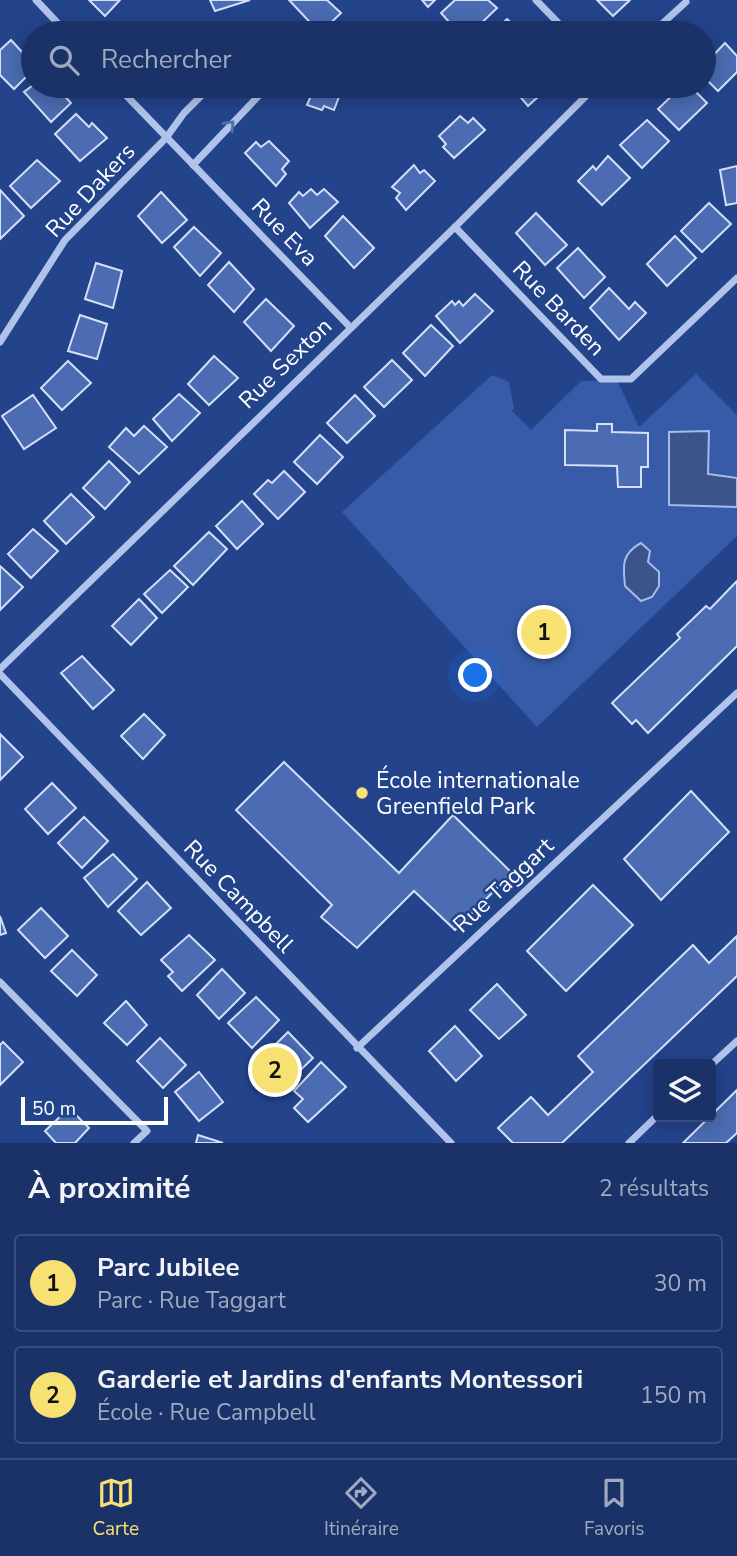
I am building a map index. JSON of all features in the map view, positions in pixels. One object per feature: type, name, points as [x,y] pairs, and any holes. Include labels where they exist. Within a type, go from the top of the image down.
[{"type":"street","points":[[36,0],[56,21]]},
{"type":"street","points":[[536,0],[556,21]]},
{"type":"street","points":[[665,21],[686,2]]},
{"type":"street","name":"Rue Eva","points":[[128,98],[350,327]]},
{"type":"street","points":[[166,138],[199,98]]},
{"type":"street","points":[[192,165],[256,98]]},
{"type":"street","name":"Rue Sexton","points":[[0,669],[584,98]]},
{"type":"street","name":"Rue Dakers","points":[[0,342],[65,240],[166,138]]},
{"type":"street","name":"Rue Barden","points":[[455,227],[601,379],[631,379],[737,278]]},
{"type":"street","name":"Rue Campbell","points":[[0,674],[451,1143]]},
{"type":"street","name":"Rue Taggart","points":[[358,1048],[737,693]]},
{"type":"street","points":[[0,982],[147,1131],[134,1143]]},
{"type":"street","points":[[716,1060],[737,1041]]},
{"type":"street","points":[[629,1143],[653,1120]]},
{"type":"shaded area","points":[[696,374],[737,415],[737,536],[537,727],[342,512],[492,375],[509,382],[514,408],[512,411],[531,430],[581,381],[617,380],[639,427]]},
{"type":"shaded area","points":[[709,431],[708,474],[737,478],[737,507],[669,505],[669,432]]},
{"type":"shaded area","points":[[641,543],[650,551],[648,562],[659,572],[659,586],[652,597],[641,601],[625,586],[624,572],[627,556]]},
{"type":"building","points":[[89,0],[120,0],[105,16]]},
{"type":"building","points":[[210,0],[250,0],[215,11]]},
{"type":"building","points":[[289,0],[327,0],[341,13],[333,21],[309,21]]},
{"type":"building","points":[[422,0],[435,0],[428,7]]},
{"type":"building","points":[[455,0],[488,0],[497,8],[483,21],[448,21],[441,13]]},
{"type":"building","points":[[597,0],[630,0],[613,16]]},
{"type":"building","points":[[11,40],[21,51],[21,82],[14,89],[0,75],[0,50]]},
{"type":"building","points":[[725,43],[737,56],[737,72],[718,91],[716,89],[716,52]]},
{"type":"building","points":[[29,98],[66,98],[71,103],[51,122]]},
{"type":"building","points":[[310,98],[338,98],[334,110],[324,106],[322,110],[307,105]]},
{"type":"building","points":[[521,98],[537,98],[528,106]]},
{"type":"building","points":[[669,98],[702,98],[707,103],[679,130],[658,109]]},
{"type":"building","points":[[76,114],[89,127],[92,123],[107,138],[80,161],[55,134]]},
{"type":"building","points":[[460,116],[468,123],[473,118],[485,130],[454,158],[443,147],[446,144],[439,136]]},
{"type":"building","points":[[647,120],[669,141],[642,168],[620,145]]},
{"type":"building","points":[[269,141],[289,161],[282,169],[286,174],[276,186],[245,153],[256,142],[261,147]]},
{"type":"building","points":[[608,156],[630,178],[602,205],[578,181],[593,166],[596,170]]},
{"type":"building","points":[[37,160],[60,181],[31,208],[10,186]]},
{"type":"building","points":[[414,165],[420,173],[424,170],[435,181],[406,210],[396,198],[400,193],[392,187]]},
{"type":"building","points":[[737,166],[737,203],[726,205],[720,170]]},
{"type":"building","points":[[311,189],[317,195],[324,189],[338,202],[310,228],[289,203],[299,192],[303,196]]},
{"type":"building","points":[[0,190],[24,216],[0,239]]},
{"type":"building","points":[[161,192],[187,220],[162,243],[138,216]]},
{"type":"building","points":[[709,203],[731,224],[702,252],[681,231]]},
{"type":"building","points":[[536,213],[567,245],[545,265],[516,233]]},
{"type":"building","points":[[343,216],[374,248],[354,268],[325,236]]},
{"type":"building","points":[[194,227],[221,253],[200,276],[174,247]]},
{"type":"building","points":[[675,236],[696,258],[667,286],[647,264]]},
{"type":"building","points":[[578,248],[605,277],[584,298],[557,268]]},
{"type":"building","points":[[229,262],[254,289],[234,312],[208,285]]},
{"type":"building","points":[[96,263],[122,271],[113,308],[85,299]]},
{"type":"building","points":[[609,288],[629,309],[635,302],[646,313],[619,340],[590,308]]},
{"type":"building","points":[[475,294],[493,311],[460,343],[436,316],[452,301],[455,305],[459,301],[463,306]]},
{"type":"building","points":[[266,299],[294,326],[271,351],[244,322]]},
{"type":"building","points":[[80,315],[107,324],[97,359],[68,351]]},
{"type":"building","points":[[431,325],[453,346],[425,376],[403,353]]},
{"type":"building","points":[[214,356],[238,378],[209,405],[188,384]]},
{"type":"building","points":[[392,360],[412,380],[384,407],[364,387]]},
{"type":"building","points":[[68,361],[91,383],[62,410],[41,388]]},
{"type":"building","points":[[179,394],[200,413],[172,441],[153,419]]},
{"type":"building","points":[[33,395],[56,428],[24,449],[2,416]]},
{"type":"building","points":[[355,395],[375,416],[347,443],[327,423]]},
{"type":"building","points":[[597,424],[612,424],[612,432],[648,433],[648,467],[641,467],[641,487],[618,487],[617,466],[565,465],[565,430],[597,431]]},
{"type":"building","points":[[144,426],[167,447],[139,474],[109,447],[126,428],[134,436]]},
{"type":"building","points":[[320,435],[343,457],[317,484],[294,462]]},
{"type":"building","points":[[109,461],[130,482],[105,509],[83,488]]},
{"type":"building","points":[[284,471],[305,492],[278,519],[254,494],[268,480],[272,483]]},
{"type":"building","points":[[71,494],[94,517],[66,544],[44,521]]},
{"type":"building","points":[[242,501],[263,524],[237,549],[216,526]]},
{"type":"building","points":[[33,529],[58,551],[31,578],[8,554]]},
{"type":"building","points":[[209,532],[227,549],[193,585],[174,566]]},
{"type":"building","points":[[0,566],[23,587],[0,610]]},
{"type":"building","points":[[170,570],[188,587],[162,613],[144,594]]},
{"type":"building","points":[[737,581],[737,646],[648,733],[636,720],[632,724],[612,703],[680,638],[677,634],[706,606],[710,609]]},
{"type":"building","points":[[139,599],[157,618],[131,645],[112,626]]},
{"type":"building","points":[[82,656],[114,690],[93,709],[61,673]]},
{"type":"building","points":[[144,714],[165,735],[143,759],[121,736]]},
{"type":"building","points":[[0,734],[23,757],[0,780]]},
{"type":"building","points":[[284,762],[399,873],[453,815],[512,873],[455,930],[414,891],[357,948],[321,917],[332,905],[236,810]]},
{"type":"building","points":[[52,783],[76,808],[48,834],[25,809]]},
{"type":"building","points":[[691,791],[729,832],[661,900],[624,859]]},
{"type":"building","points":[[84,817],[108,841],[82,868],[58,843]]},
{"type":"building","points":[[113,854],[137,879],[108,907],[84,878]]},
{"type":"building","points":[[147,882],[171,908],[141,935],[118,911]]},
{"type":"building","points":[[593,885],[633,925],[566,991],[527,951]]},
{"type":"building","points":[[41,908],[68,936],[45,958],[18,930]]},
{"type":"building","points":[[0,916],[6,933],[0,935]]},
{"type":"building","points":[[189,935],[215,960],[182,991],[168,976],[173,972],[161,960]]},
{"type":"building","points":[[737,936],[737,976],[562,1143],[513,1143],[498,1128],[531,1097],[548,1115],[593,1072],[578,1056],[693,945],[709,963]]},
{"type":"building","points":[[72,950],[97,975],[77,996],[51,971]]},
{"type":"building","points":[[222,969],[245,993],[219,1019],[197,995]]},
{"type":"building","points":[[497,984],[526,1015],[499,1039],[470,1010]]},
{"type":"building","points":[[256,997],[279,1020],[252,1048],[228,1023]]},
{"type":"building","points":[[126,1001],[147,1025],[127,1045],[104,1023]]},
{"type":"building","points":[[455,1026],[482,1056],[456,1081],[429,1051]]},
{"type":"building","points":[[288,1032],[313,1058],[286,1084],[262,1058]]},
{"type":"building","points":[[160,1038],[186,1065],[163,1088],[137,1061]]},
{"type":"building","points":[[3,1042],[23,1062],[0,1085],[0,1045]]},
{"type":"building","points":[[321,1062],[346,1087],[308,1122],[294,1108],[303,1099],[294,1091]]},
{"type":"building","points":[[199,1072],[223,1102],[199,1121],[175,1092]]},
{"type":"building","points":[[737,1090],[737,1133],[726,1143],[683,1143],[704,1122],[716,1122],[716,1111]]},
{"type":"building","points":[[69,1108],[89,1128],[75,1143],[56,1143],[45,1131]]},
{"type":"building","points":[[198,1135],[223,1143],[196,1143]]},
{"type":"place","name":"Parc Jubilee","points":[[544,632]]},
{"type":"place","name":"École internationale Greenfield Park","points":[[362,793]]},
{"type":"place","name":"Garderie et Jardins d'enfants Montessori","points":[[275,1070]]}]
